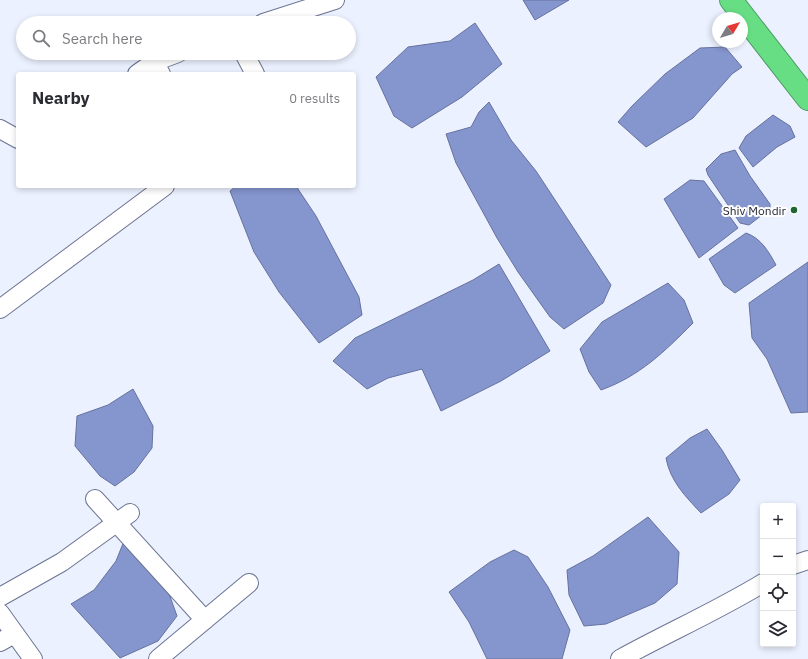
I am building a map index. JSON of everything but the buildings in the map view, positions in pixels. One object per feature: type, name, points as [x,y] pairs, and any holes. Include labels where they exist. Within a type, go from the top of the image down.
[{"type":"highway","points":[[731,0],[808,99]]},
{"type":"street","points":[[285,16],[336,0]]},
{"type":"street","points":[[144,72],[158,68],[169,60]]},
{"type":"street","points":[[248,60],[254,72]]},
{"type":"street","points":[[0,129],[16,138]]},
{"type":"street","points":[[0,309],[163,188]]},
{"type":"street","points":[[95,499],[124,518],[205,620]]},
{"type":"street","points":[[0,597],[62,562],[124,518]]},
{"type":"street","points":[[796,564],[808,560]]},
{"type":"street","points":[[158,659],[249,583]]},
{"type":"street","points":[[620,659],[737,599],[760,585]]},
{"type":"street","points":[[0,613],[7,638],[33,659]]},
{"type":"water","points":[[523,0],[569,0],[535,20]]},
{"type":"water","points":[[475,23],[502,64],[462,97],[412,128],[394,116],[376,77],[408,47],[450,41]]},
{"type":"water","points":[[700,48],[726,48],[742,67],[732,74],[693,118],[646,147],[618,122],[665,74]]},
{"type":"water","points":[[489,102],[511,140],[536,171],[611,285],[603,303],[564,329],[550,317],[518,272],[497,238],[456,163],[446,134],[471,127],[479,112]]},
{"type":"water","points":[[773,115],[790,126],[795,137],[777,147],[753,167],[739,148],[746,136]]},
{"type":"water","points":[[735,150],[750,176],[770,204],[770,209],[749,225],[740,223],[708,175],[706,169],[721,154]]},
{"type":"water","points":[[690,180],[704,181],[738,228],[699,258],[664,199]]},
{"type":"water","points":[[234,188],[297,188],[316,216],[359,297],[362,315],[319,343],[279,292],[254,252],[230,191]]},
{"type":"water","points":[[746,233],[756,238],[760,242],[776,265],[735,293],[724,285],[709,259]]},
{"type":"water","points":[[808,262],[808,412],[791,413],[767,359],[752,338],[749,303]]},
{"type":"water","points":[[499,264],[550,351],[501,381],[441,411],[422,369],[388,378],[367,389],[333,361],[355,338],[473,280]]},
{"type":"water","points":[[668,283],[684,300],[693,323],[651,362],[628,378],[601,390],[589,372],[580,349],[602,322]]},
{"type":"water","points":[[133,389],[153,426],[152,448],[134,472],[115,486],[100,476],[75,446],[77,416],[108,405]]},
{"type":"water","points":[[707,429],[740,480],[729,494],[701,513],[679,488],[671,474],[666,458],[690,438]]},
{"type":"water","points":[[648,517],[679,552],[677,584],[655,603],[606,624],[584,626],[569,595],[567,570],[593,556]]},
{"type":"water","points":[[124,541],[167,588],[177,616],[158,641],[120,658],[71,604],[94,590],[116,561]]},
{"type":"water","points":[[514,550],[528,557],[548,587],[570,630],[562,659],[487,659],[469,622],[449,592],[490,562]]},
{"type":"place","name":"Shiv Mondir","points":[[794,210]]}]
